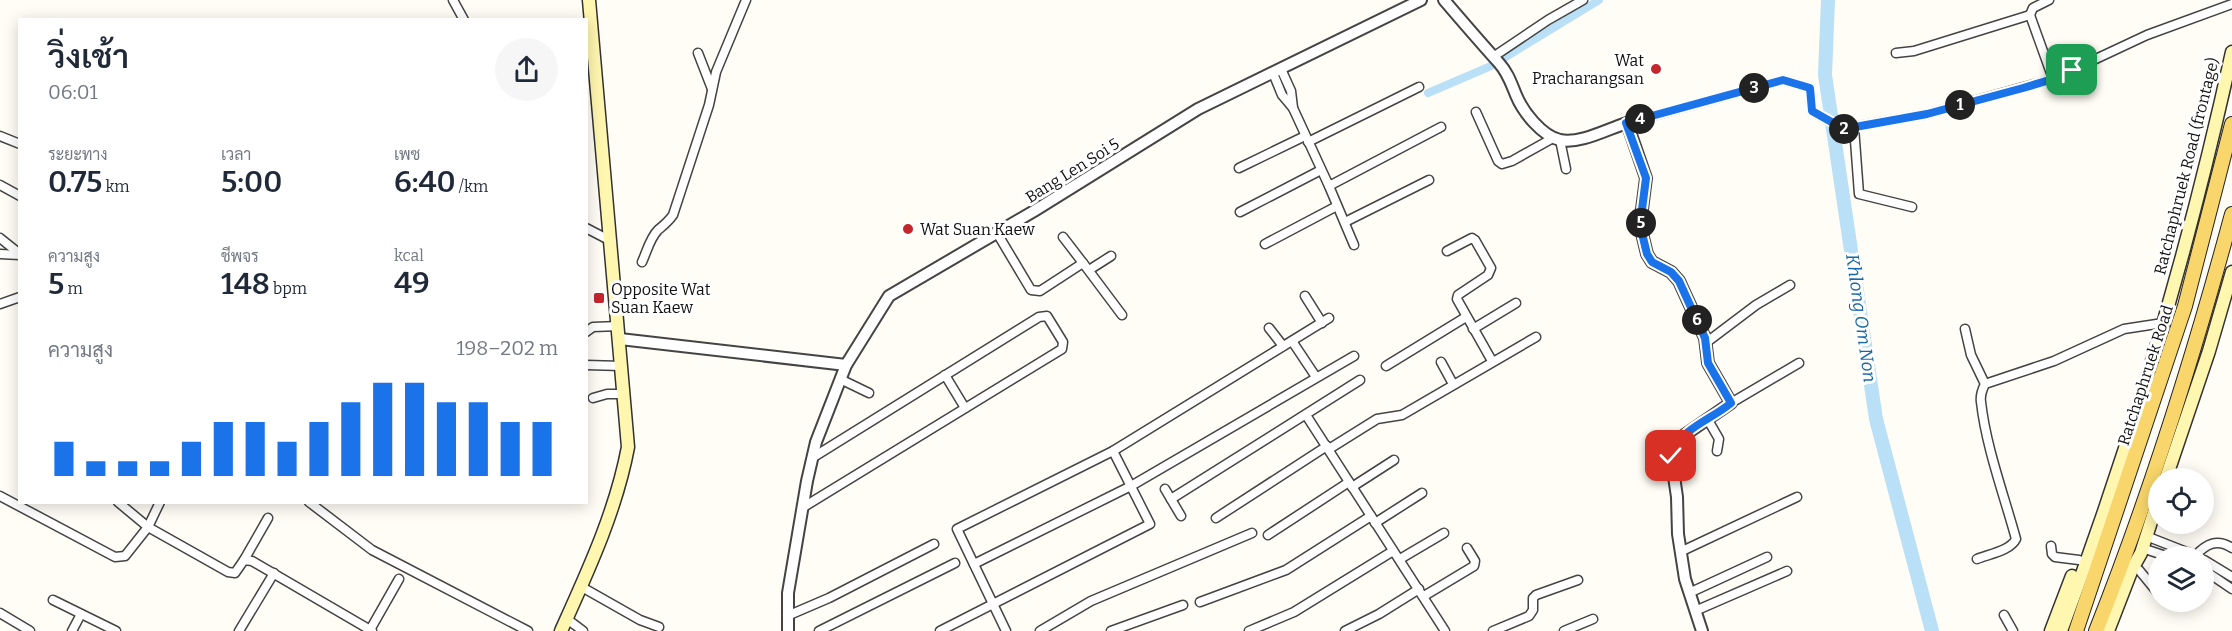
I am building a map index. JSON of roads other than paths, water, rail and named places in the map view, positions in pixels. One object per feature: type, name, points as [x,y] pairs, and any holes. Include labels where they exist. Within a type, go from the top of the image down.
[{"type":"main road","points":[[561,631],[614,504],[623,476],[628,447],[589,0]]},
{"type":"main road","name":"Ratchaphruek Road (frontage)","points":[[2061,631],[2096,532],[2163,323],[2214,133],[2232,52]]},
{"type":"main road","name":"Ratchaphruek Road","points":[[2076,631],[2185,306],[2232,124]]},
{"type":"main road","points":[[2096,631],[2132,540],[2202,322],[2232,214]]},
{"type":"main road","points":[[2169,468],[2232,272]]},
{"type":"main road","points":[[2108,631],[2148,531]]},
{"type":"main road","points":[[2050,631],[2079,560],[2096,532]]},
{"type":"main road","points":[[2117,631],[2139,570],[2143,546]]},
{"type":"street","points":[[453,0],[463,18]]},
{"type":"street","points":[[642,262],[657,230],[673,216],[709,105],[716,72],[746,0]]},
{"type":"street","name":"Bang Len Soi 5","points":[[788,631],[788,593],[812,458],[846,365],[889,296],[997,233],[1183,118],[1421,0]]},
{"type":"street","points":[[1444,0],[1512,81],[1516,95],[1538,128],[1557,139],[1566,169]]},
{"type":"street","points":[[1496,60],[1548,20],[1583,0]]},
{"type":"street","points":[[2049,0],[2032,8],[2030,15],[2053,79]]},
{"type":"street","points":[[1476,112],[1498,161],[1502,164],[1557,139],[1575,139],[1783,80],[1810,88],[1812,111],[1844,129],[1927,114],[2053,79],[2147,35],[2232,4]]},
{"type":"street","points":[[1896,53],[1921,48],[2030,15]]},
{"type":"street","points":[[698,53],[712,90]]},
{"type":"street","points":[[1277,71],[1281,94],[1293,108],[1354,245]]},
{"type":"street","points":[[1239,168],[1419,87]]},
{"type":"street","points":[[1626,123],[1646,178],[1640,225],[1647,254],[1652,262],[1675,275],[1707,342],[1708,363],[1731,403]]},
{"type":"street","points":[[1329,186],[1441,127]]},
{"type":"street","points":[[1854,127],[1859,194],[1912,207]]},
{"type":"street","points":[[0,135],[18,143]]},
{"type":"street","points":[[1240,212],[1322,170]]},
{"type":"street","points":[[1345,222],[1429,180]]},
{"type":"street","points":[[0,186],[18,195]]},
{"type":"street","points":[[1264,244],[1337,206]]},
{"type":"street","points":[[588,229],[611,241]]},
{"type":"street","points":[[997,233],[1027,284],[1034,291],[1040,291],[1083,263]]},
{"type":"street","points":[[1063,237],[1122,315]]},
{"type":"street","points":[[0,238],[18,253]]},
{"type":"street","points":[[1447,250],[1472,238],[1491,268],[1488,275],[1458,295],[1458,303],[1492,361]]},
{"type":"street","points":[[0,254],[18,255]]},
{"type":"street","points":[[1089,270],[1111,256]]},
{"type":"street","points":[[1707,342],[1756,305],[1790,285]]},
{"type":"street","points":[[1006,631],[957,529],[1113,451],[1325,320],[1305,296]]},
{"type":"street","points":[[0,304],[18,298]]},
{"type":"street","points":[[1473,329],[1516,303]]},
{"type":"street","points":[[802,508],[1062,349],[1063,342],[1049,319],[1043,315],[812,458]]},
{"type":"street","points":[[1386,366],[1466,317]]},
{"type":"street","points":[[1984,384],[2054,361],[2124,329],[2163,323]]},
{"type":"street","points":[[588,331],[593,327],[619,326]]},
{"type":"street","points":[[1269,328],[1283,346]]},
{"type":"street","points":[[1965,329],[1971,355],[1984,384],[1981,403],[1993,457],[2016,539],[2009,547],[1977,559]]},
{"type":"street","points":[[1216,518],[1377,419],[1402,415],[1536,337]]},
{"type":"street","points":[[620,339],[846,365]]},
{"type":"street","points":[[1292,340],[1316,377]]},
{"type":"street","points":[[974,564],[1131,486],[1354,356]]},
{"type":"street","points":[[1441,362],[1453,384]]},
{"type":"street","points":[[1702,631],[1689,593],[1680,552],[1677,497],[1671,456],[1676,443],[1683,436],[1731,403],[1799,363]]},
{"type":"street","points":[[588,365],[622,366]]},
{"type":"street","points":[[945,375],[964,408]]},
{"type":"street","points":[[840,379],[869,393]]},
{"type":"street","points":[[1171,499],[1360,380]]},
{"type":"street","points":[[593,398],[607,394],[624,394]]},
{"type":"street","points":[[1306,415],[1445,631]]},
{"type":"street","points":[[1708,420],[1719,439],[1717,451]]},
{"type":"street","points":[[940,631],[1150,524],[1113,451]]},
{"type":"street","points":[[1268,535],[1350,484],[1394,460]]},
{"type":"street","points":[[1165,489],[1181,516]]},
{"type":"street","points":[[1200,602],[1286,570],[1422,493]]},
{"type":"street","points":[[0,496],[115,557],[125,556],[148,527],[159,504]]},
{"type":"street","points":[[1680,552],[1797,497]]},
{"type":"street","points":[[120,504],[148,527],[228,573],[236,573],[268,518]]},
{"type":"street","points":[[312,504],[372,550],[528,631]]},
{"type":"street","points":[[1040,631],[1091,601],[1252,533]]},
{"type":"street","points":[[1400,559],[1444,533]]},
{"type":"street","points":[[2207,546],[2217,542],[2232,548]]},
{"type":"street","points":[[787,616],[829,598],[934,544]]},
{"type":"street","points":[[2051,546],[2055,557],[2079,560]]},
{"type":"street","points":[[2143,546],[2148,548]]},
{"type":"street","points":[[2143,546],[2148,547]]},
{"type":"street","points":[[1345,631],[1474,566],[1475,561],[1467,548]]},
{"type":"street","points":[[1249,631],[1294,612],[1393,551]]},
{"type":"street","points":[[1689,593],[1767,557]]},
{"type":"street","points":[[244,560],[252,561],[274,573],[371,630],[399,579]]},
{"type":"street","points":[[819,631],[955,563]]},
{"type":"street","points":[[2214,567],[2232,577]]},
{"type":"street","points":[[2139,570],[2148,581]]},
{"type":"street","points":[[1695,611],[1787,571]]},
{"type":"street","points":[[239,631],[274,573]]},
{"type":"street","points":[[2214,577],[2232,589]]},
{"type":"street","points":[[1493,631],[1529,616],[1532,613],[1533,598],[1536,595],[1578,580]]},
{"type":"street","points":[[580,586],[640,620],[659,627]]},
{"type":"street","points":[[53,600],[116,631]]},
{"type":"street","points":[[1111,631],[1184,605]]},
{"type":"street","points":[[0,613],[30,631]]},
{"type":"street","points":[[72,631],[81,614]]},
{"type":"street","points":[[2004,615],[2013,631]]},
{"type":"street","points":[[567,619],[583,631]]},
{"type":"street","points":[[1564,631],[1593,619]]},
{"type":"waterway","points":[[1428,93],[1491,66],[1599,0]]},
{"type":"waterway","name":"Khlong Om Non","points":[[1828,0],[1825,75],[1876,419],[1932,631]]},
{"type":"place","name":"Wat Pracharangsan","points":[[1656,69]]},
{"type":"place","name":"Wat Suan Kaew","points":[[908,229]]},
{"type":"place","name":"Opposite Wat Suan Kaew","points":[[599,298]]}]
